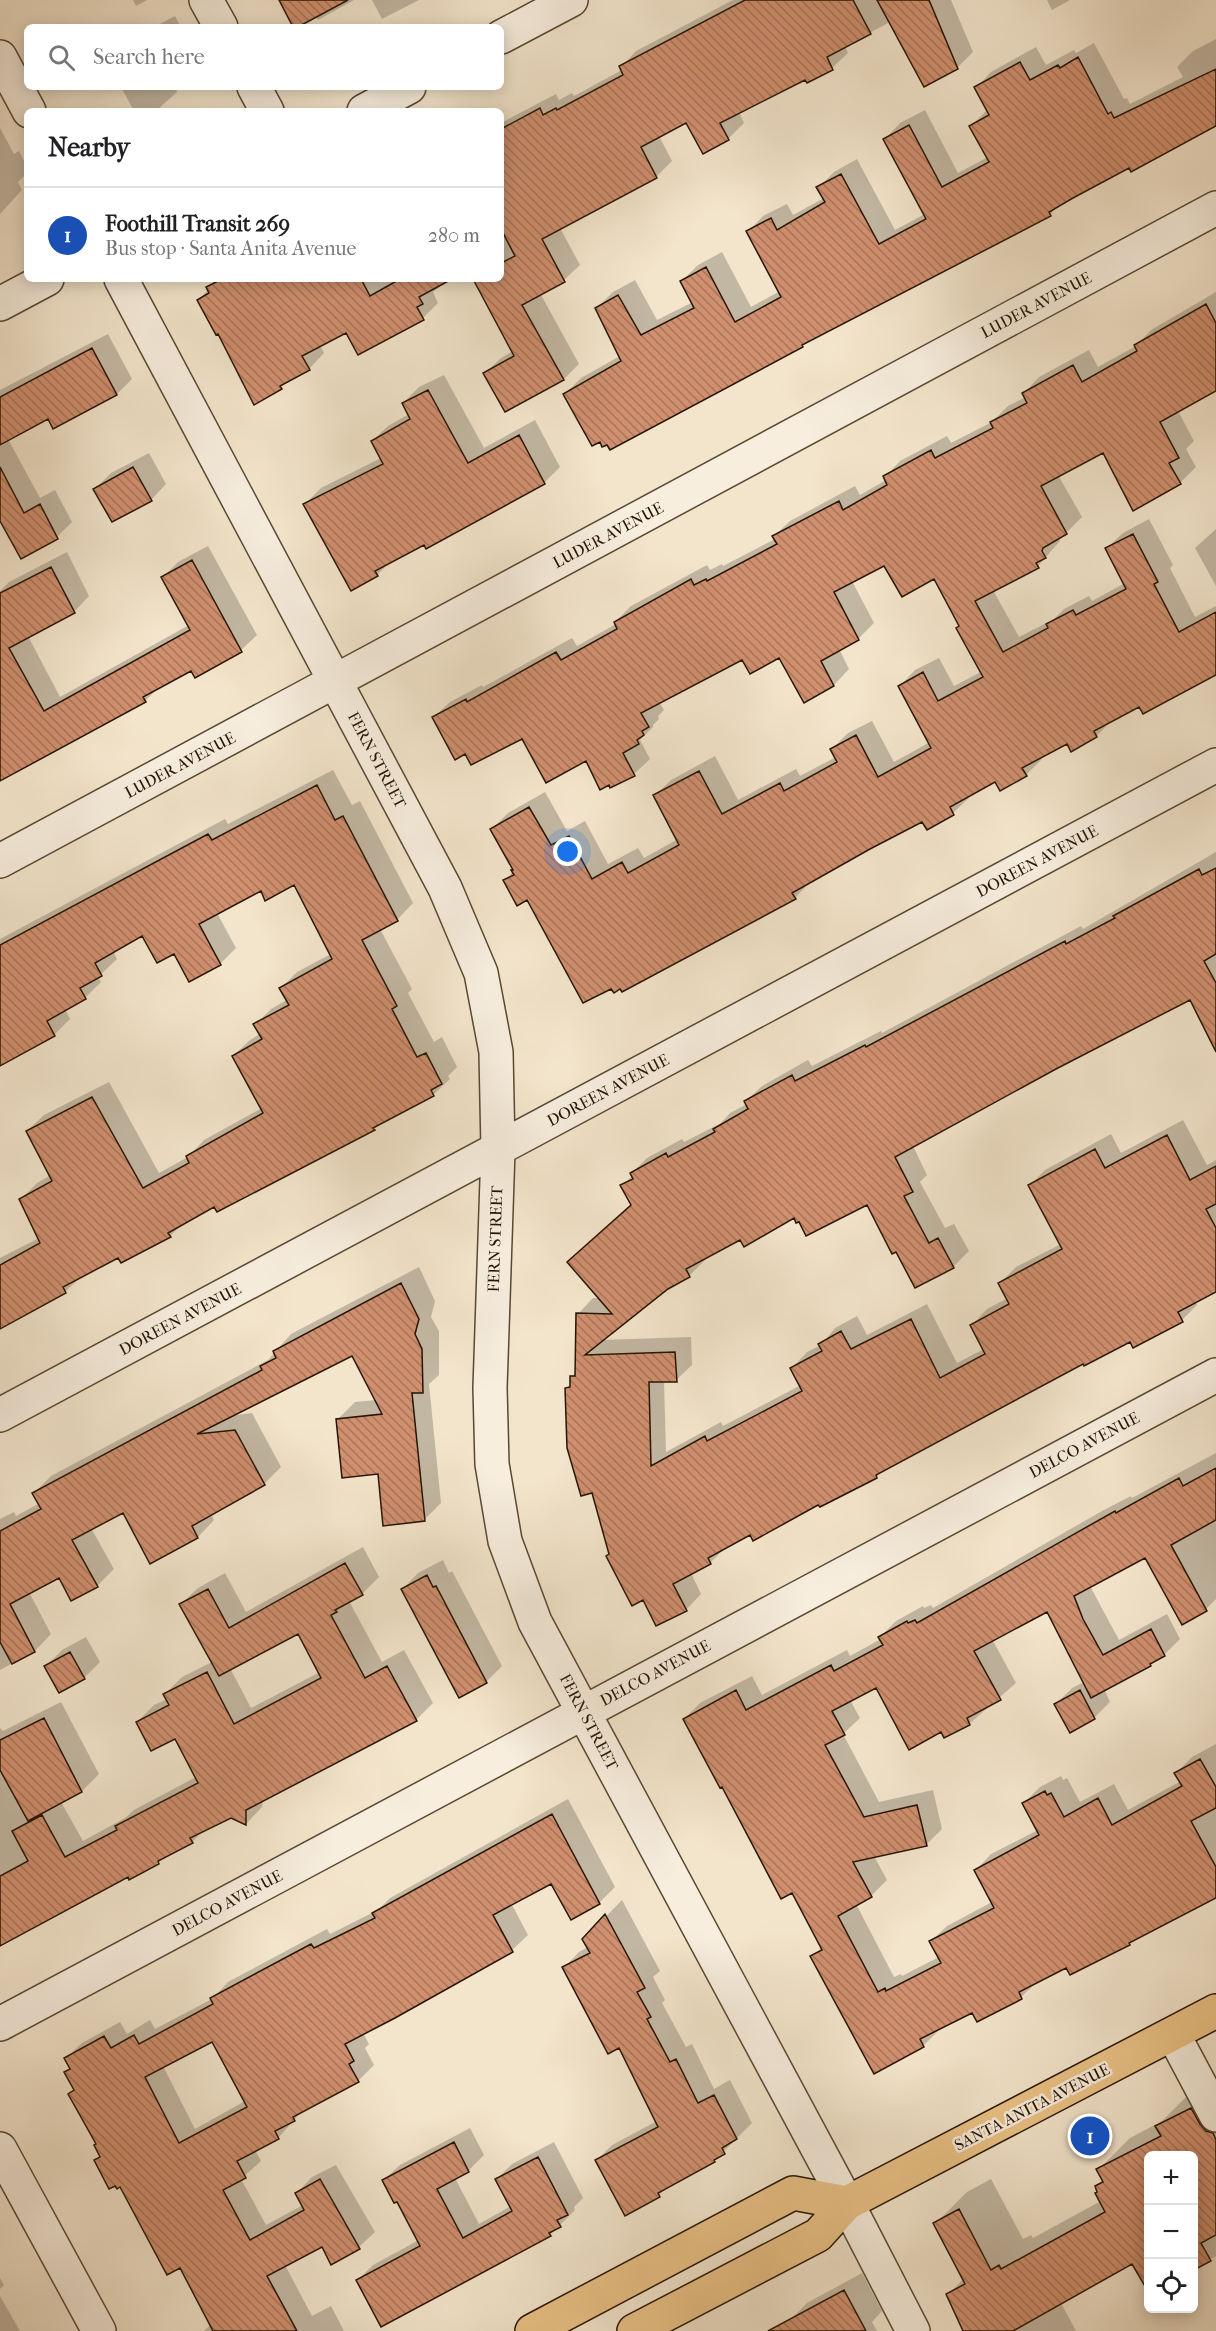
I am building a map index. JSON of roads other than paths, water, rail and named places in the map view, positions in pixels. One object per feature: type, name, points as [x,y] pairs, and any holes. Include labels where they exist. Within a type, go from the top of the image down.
[{"type":"main road","name":"SANTA ANITA AVENUE","points":[[634,2331],[818,2235],[847,2203],[1216,2011]]},
{"type":"main road","points":[[532,2331],[793,2193],[847,2203]]},
{"type":"street","points":[[207,0],[219,24]]},
{"type":"street","points":[[504,35],[570,0]]},
{"type":"street","points":[[0,57],[27,108]]},
{"type":"street","points":[[256,90],[265,108]]},
{"type":"street","points":[[370,108],[403,90]]},
{"type":"street","name":"LUDER AVENUE","points":[[0,861],[1216,208]]},
{"type":"street","points":[[0,304],[41,282]]},
{"type":"street","name":"FERN STREET","points":[[123,282],[445,888],[481,973],[496,1052],[498,1150],[490,1388],[492,1464],[505,1541],[535,1622],[847,2203],[913,2331]]},
{"type":"street","name":"DOREEN AVENUE","points":[[0,1415],[1216,765]]},
{"type":"street","name":"DELCO AVENUE","points":[[0,2024],[1216,1375]]},
{"type":"street","points":[[1173,2034],[1216,2115]]},
{"type":"street","points":[[0,2148],[99,2331]]},
{"type":"place","name":"Foothill Transit 269","points":[[1090,2136]]}]
